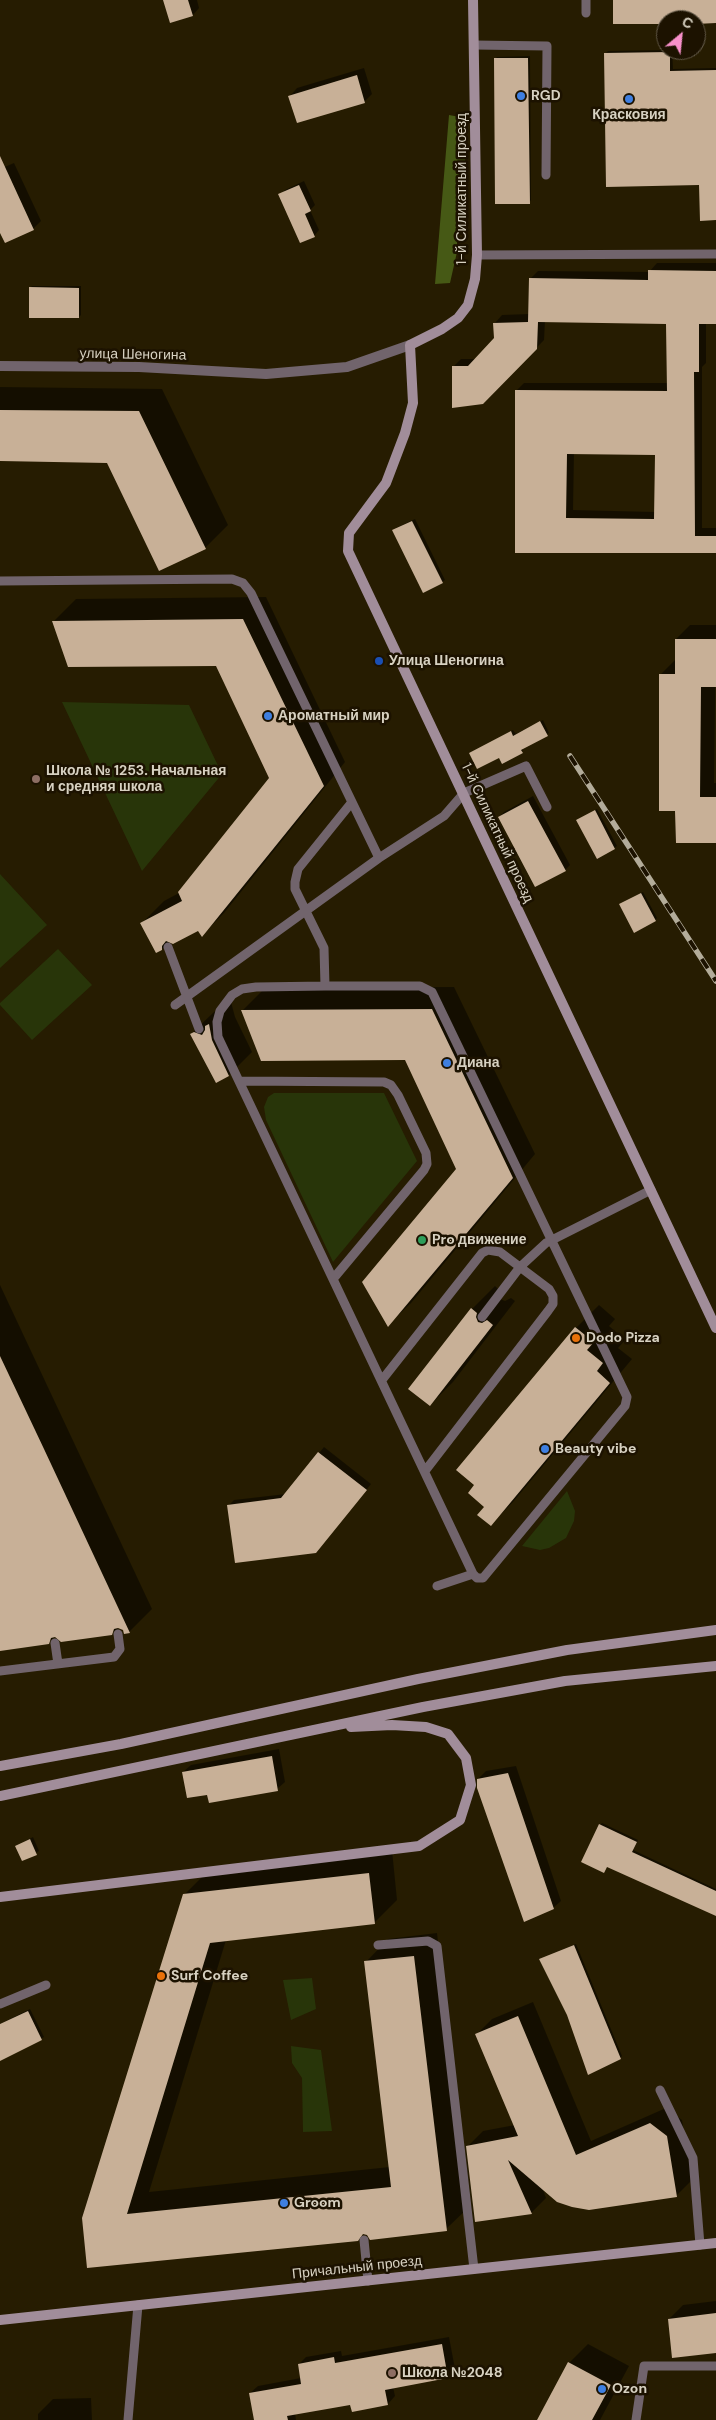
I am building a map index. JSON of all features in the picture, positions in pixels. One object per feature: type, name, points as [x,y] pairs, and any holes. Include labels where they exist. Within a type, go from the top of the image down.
[{"type":"street","name":"1-й Силикатный проезд","points":[[266,374],[347,367],[410,345],[442,329],[458,318],[468,305],[476,279],[477,255],[473,0]]},
{"type":"street","name":"1-й Силикатный проезд","points":[[410,345],[413,403],[405,433],[386,483],[349,533],[348,551],[716,1328]]},
{"type":"street","name":"улица Шеногина","points":[[0,366],[139,367],[266,374]]},
{"type":"street","points":[[0,1766],[121,1744],[418,1679],[567,1650],[716,1630]]},
{"type":"street","points":[[0,1796],[423,1707],[565,1681],[716,1666]]},
{"type":"street","points":[[0,1897],[419,1846],[460,1820],[471,1785],[466,1758],[448,1734],[426,1728],[392,1725],[315,1730]]},
{"type":"street","name":"Причальный проезд","points":[[0,2320],[716,2243]]},
{"type":"lane","points":[[586,0],[586,13]]},
{"type":"lane","points":[[474,45],[547,46],[546,175]]},
{"type":"lane","points":[[477,255],[716,254]]},
{"type":"lane","points":[[0,581],[232,579],[243,583],[251,593],[379,858]]},
{"type":"lane","points":[[175,1005],[379,858],[444,816],[464,793],[526,766],[547,807]]},
{"type":"lane","points":[[325,986],[324,948],[295,888],[296,874],[352,802]]},
{"type":"lane","points":[[168,947],[199,1029]]},
{"type":"lane","points":[[420,986],[432,992],[550,1240],[626,1391],[627,1401],[486,1576],[480,1579],[473,1574],[239,1080],[218,1036],[217,1022],[225,1002],[242,989],[256,987],[420,986]]},
{"type":"lane","points":[[239,1080],[384,1082],[391,1085],[398,1095],[426,1153],[427,1164],[424,1170],[333,1279]]},
{"type":"lane","points":[[482,1317],[520,1267],[550,1240],[651,1190]]},
{"type":"lane","points":[[382,1380],[482,1253],[488,1250],[500,1252],[549,1289],[552,1296],[552,1304],[425,1471]]},
{"type":"lane","points":[[437,1586],[473,1574]]},
{"type":"lane","points":[[0,1671],[114,1657],[120,1649],[118,1634]]},
{"type":"lane","points":[[55,1643],[58,1664]]},
{"type":"lane","points":[[378,1945],[428,1941],[433,1942],[437,1946],[474,2269]]},
{"type":"lane","points":[[0,2004],[46,1985]]},
{"type":"lane","points":[[660,2090],[693,2158],[700,2245]]},
{"type":"lane","points":[[364,2240],[368,2280]]},
{"type":"lane","points":[[128,2420],[138,2305]]},
{"type":"lane","points":[[636,2420],[644,2366],[716,2366]]},
{"type":"green space","points":[[449,115],[460,117],[456,143],[466,154],[457,217],[457,252],[450,283],[435,284]]},
{"type":"green space","points":[[62,702],[189,705],[222,774],[142,871]]},
{"type":"green space","points":[[0,874],[47,925],[0,968]]},
{"type":"green space","points":[[58,949],[92,985],[32,1040],[0,1003]]},
{"type":"green space","points":[[274,1093],[384,1093],[417,1161],[333,1262],[266,1120],[264,1107],[268,1097]]},
{"type":"green space","points":[[567,1491],[575,1511],[574,1521],[566,1538],[549,1548],[540,1550],[522,1546]]},
{"type":"green space","points":[[312,1978],[316,2009],[291,2020],[283,1980]]},
{"type":"green space","points":[[291,2046],[321,2050],[332,2131],[303,2132],[302,2078],[292,2063]]},
{"type":"building","points":[[163,0],[188,0],[193,16],[170,23]]},
{"type":"building","points":[[613,0],[716,0],[716,23],[706,24],[706,10],[656,10],[656,24],[613,24]]},
{"type":"building","points":[[656,52],[656,60],[670,60],[670,71],[716,70],[716,220],[700,221],[699,185],[606,187],[604,53]]},
{"type":"building","points":[[494,58],[528,58],[530,204],[495,204]]},
{"type":"building","points":[[357,75],[365,103],[297,123],[288,96]]},
{"type":"building","points":[[0,156],[34,230],[5,243],[0,233]]},
{"type":"building","points":[[299,185],[311,211],[305,214],[315,237],[300,243],[278,194]]},
{"type":"building","points":[[648,270],[716,271],[716,324],[699,324],[699,372],[694,372],[695,536],[716,536],[716,553],[515,553],[515,390],[667,391],[666,324],[538,322],[537,349],[483,404],[452,408],[452,366],[468,366],[494,338],[493,323],[528,322],[529,278],[648,280]],"holes":[[[567,454],[655,455],[654,519],[566,518]]]},
{"type":"building","points":[[29,287],[79,288],[79,318],[29,318]]},
{"type":"building","points":[[0,410],[139,411],[206,549],[159,571],[107,463],[0,461]]},
{"type":"building","points":[[412,521],[443,583],[423,593],[392,530]]},
{"type":"building","points":[[243,619],[324,786],[202,937],[198,931],[173,944],[166,941],[162,946],[162,950],[156,953],[140,923],[182,901],[178,892],[269,778],[216,666],[68,667],[52,621]]},
{"type":"building","points":[[675,639],[716,639],[716,687],[701,687],[700,797],[716,797],[716,843],[676,843],[675,811],[659,811],[659,674],[675,674]]},
{"type":"building","points":[[540,721],[548,736],[521,750],[523,753],[502,764],[499,758],[477,769],[469,753],[511,731],[513,736]]},
{"type":"building","points":[[528,801],[566,871],[535,887],[498,817]]},
{"type":"building","points":[[595,810],[615,849],[597,859],[576,820]]},
{"type":"building","points":[[641,893],[656,921],[634,933],[619,904]]},
{"type":"building","points":[[432,1009],[513,1178],[388,1327],[362,1282],[456,1169],[405,1060],[261,1061],[241,1010]]},
{"type":"building","points":[[209,1024],[212,1040],[229,1076],[216,1083],[190,1034],[194,1032],[202,1035],[205,1026]]},
{"type":"building","points":[[471,1308],[477,1313],[478,1322],[482,1323],[487,1320],[493,1325],[430,1406],[408,1389]]},
{"type":"building","points":[[575,1327],[594,1342],[587,1350],[603,1363],[597,1371],[610,1383],[491,1526],[477,1515],[484,1507],[468,1493],[474,1485],[456,1470]]},
{"type":"building","points":[[0,1356],[130,1633],[124,1634],[123,1630],[118,1628],[114,1629],[112,1635],[61,1642],[55,1637],[51,1638],[49,1644],[0,1651]]},
{"type":"building","points":[[318,1452],[367,1490],[316,1553],[235,1563],[227,1505],[281,1498]]},
{"type":"building","points":[[272,1756],[278,1791],[209,1803],[207,1795],[187,1798],[182,1772]]},
{"type":"building","points":[[508,1773],[554,1909],[524,1922],[477,1788],[477,1779]]},
{"type":"building","points":[[599,1824],[637,1842],[632,1852],[716,1891],[716,1916],[607,1867],[604,1873],[581,1862]]},
{"type":"building","points":[[30,1839],[37,1855],[22,1861],[15,1846]]},
{"type":"building","points":[[369,1873],[375,1924],[210,1943],[127,2214],[391,2187],[364,1961],[414,1956],[447,2231],[370,2240],[367,2235],[363,2234],[358,2241],[87,2268],[82,2218],[183,1894]]},
{"type":"building","points":[[574,1945],[621,2059],[588,2075],[567,2015],[539,1959]]},
{"type":"building","points":[[28,2011],[42,2040],[0,2061],[0,2024]]},
{"type":"building","points":[[518,2016],[576,2155],[650,2123],[667,2136],[677,2197],[589,2210],[572,2207],[557,2202],[508,2160],[532,2214],[475,2222],[466,2146],[518,2136],[475,2034]]},
{"type":"building","points":[[716,2313],[716,2353],[672,2358],[668,2319]]},
{"type":"building","points":[[442,2344],[448,2378],[385,2390],[388,2405],[352,2412],[350,2405],[287,2416],[288,2420],[254,2420],[249,2393],[301,2384],[298,2364],[334,2357],[335,2363]]},
{"type":"building","points":[[568,2362],[611,2385],[592,2420],[537,2420]]},
{"type":"railway","points":[[570,756],[716,981]]},
{"type":"place","name":"RGD","points":[[521,96]]},
{"type":"place","name":"Красковия","points":[[629,99]]},
{"type":"place","name":"Улица Шеногина","points":[[379,661]]},
{"type":"place","name":"Ароматный мир","points":[[268,716]]},
{"type":"place","name":"Школа № 1253. Начальная и средняя школа","points":[[36,779]]},
{"type":"place","name":"Диана","points":[[447,1063]]},
{"type":"place","name":"Pro движение","points":[[422,1240]]},
{"type":"place","name":"Dodo Pizza","points":[[576,1338]]},
{"type":"place","name":"Beauty vibe","points":[[545,1449]]},
{"type":"place","name":"Surf Coffee","points":[[161,1976]]},
{"type":"place","name":"Groom","points":[[284,2203]]},
{"type":"place","name":"Школа №2048","points":[[392,2373]]},
{"type":"place","name":"Ozon","points":[[602,2389]]}]
